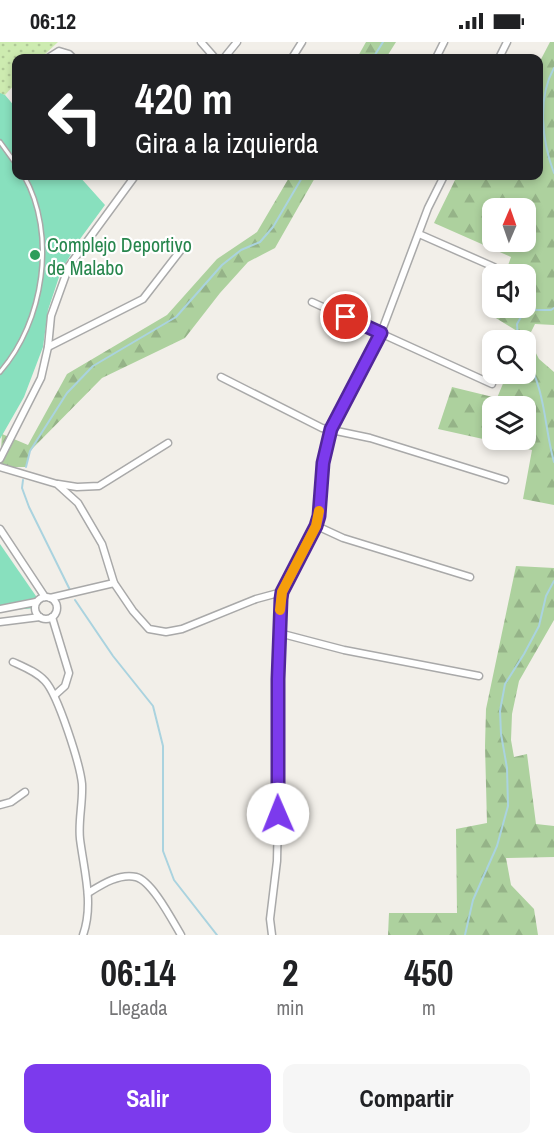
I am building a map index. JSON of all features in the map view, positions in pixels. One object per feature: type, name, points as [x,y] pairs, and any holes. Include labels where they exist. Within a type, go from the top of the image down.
[{"type":"street","points":[[201,42],[212,54]]},
{"type":"street","points":[[227,54],[237,42]]},
{"type":"street","points":[[54,54],[59,51],[69,54]]},
{"type":"street","points":[[0,459],[36,389],[48,347],[51,316],[69,266],[132,180]]},
{"type":"street","points":[[272,935],[270,919],[277,861],[279,633],[282,592],[316,526],[319,516],[323,463],[331,429],[381,333],[428,208],[442,180]]},
{"type":"street","points":[[419,234],[487,264]]},
{"type":"street","points":[[48,347],[143,299],[184,246]]},
{"type":"street","points":[[312,302],[482,379]]},
{"type":"street","points":[[220,377],[311,423],[370,438],[505,480]]},
{"type":"street","points":[[0,467],[57,484],[77,487],[99,486],[168,443]]},
{"type":"street","points":[[57,484],[78,503],[89,518],[102,544],[114,583],[142,623],[149,629],[156,632],[182,629],[256,598],[282,592]]},
{"type":"street","points":[[316,526],[343,538],[470,578]]},
{"type":"street","points":[[0,529],[48,598],[56,605],[51,617],[69,673],[65,686],[55,695]]},
{"type":"street","points":[[0,609],[114,583]]},
{"type":"street","points":[[36,602],[36,611],[40,617]]},
{"type":"street","points":[[0,622],[51,617]]},
{"type":"street","points":[[279,633],[344,650],[479,676]]},
{"type":"street","points":[[13,662],[45,681],[55,695],[77,761],[82,782],[79,832],[89,909],[83,935]]},
{"type":"street","points":[[0,805],[11,802],[25,792]]},
{"type":"street","points":[[88,893],[125,876],[137,877],[148,884],[181,935]]},
{"type":"lane","points":[[0,142],[12,158]]},
{"type":"lane","points":[[0,372],[10,359],[23,334],[41,279],[43,248],[40,223],[31,188],[26,180]]},
{"type":"green space","points":[[0,42],[58,42],[45,54],[12,54],[12,87],[5,95],[0,94]]},
{"type":"green space","points":[[366,42],[396,42],[388,54],[359,54]]},
{"type":"green space","points":[[550,42],[554,42],[554,325],[535,324],[532,330],[515,330],[496,318],[536,318],[536,264],[509,264],[511,257],[500,252],[536,252],[536,198],[482,198],[482,244],[434,223],[455,180],[543,180],[543,55]]},
{"type":"green space","name":"Complejo Deportivo de Malabo","points":[[0,93],[12,103],[12,180],[83,180],[105,205],[80,239],[61,271],[48,310],[43,347],[24,397],[0,439]]},
{"type":"green space","points":[[288,180],[314,180],[275,248],[248,262],[185,338],[102,378],[30,451],[26,467],[0,467],[2,434],[28,445],[67,374],[167,315],[217,259],[257,232]]},
{"type":"green space","points":[[536,353],[539,359],[554,372],[554,505],[523,499],[532,450],[536,450],[536,396],[498,396],[503,384],[536,384]]},
{"type":"green space","points":[[452,387],[489,396],[482,396],[482,439],[438,429]]},
{"type":"green space","points":[[0,544],[38,599],[37,608],[0,611]]},
{"type":"green space","points":[[516,566],[554,568],[554,620],[519,681],[512,714],[511,740],[514,757],[527,754],[536,824],[554,826],[554,857],[506,858],[511,885],[534,909],[538,935],[388,935],[389,913],[457,913],[456,829],[487,823],[486,709]]},
{"type":"waterway","points":[[376,54],[383,42]]},
{"type":"waterway","points":[[554,68],[543,106],[544,134],[554,173]]},
{"type":"waterway","points":[[26,467],[30,451],[67,393],[93,366],[176,317],[222,265],[241,250],[260,242],[273,227],[301,180]]},
{"type":"waterway","points":[[517,330],[517,324],[525,310],[554,308]]},
{"type":"waterway","points":[[536,379],[554,462]]},
{"type":"waterway","points":[[23,480],[22,488],[29,507],[71,592]]},
{"type":"waterway","points":[[465,935],[473,900],[497,846],[508,806],[507,768],[501,734],[500,711],[505,684],[539,626],[546,596],[554,581]]},
{"type":"waterway","points":[[75,600],[113,656],[153,706],[163,746],[163,851],[174,880],[217,935]]},
{"type":"slow traffic","points":[[280,610],[282,592],[316,526],[319,511]]},
{"type":"place","name":"Complejo Deportivo de Malabo","points":[[35,255]]},
{"type":"route","points":[[278,814],[279,615],[282,592],[316,526],[319,516],[323,463],[331,429],[381,333],[346,317]]}]
